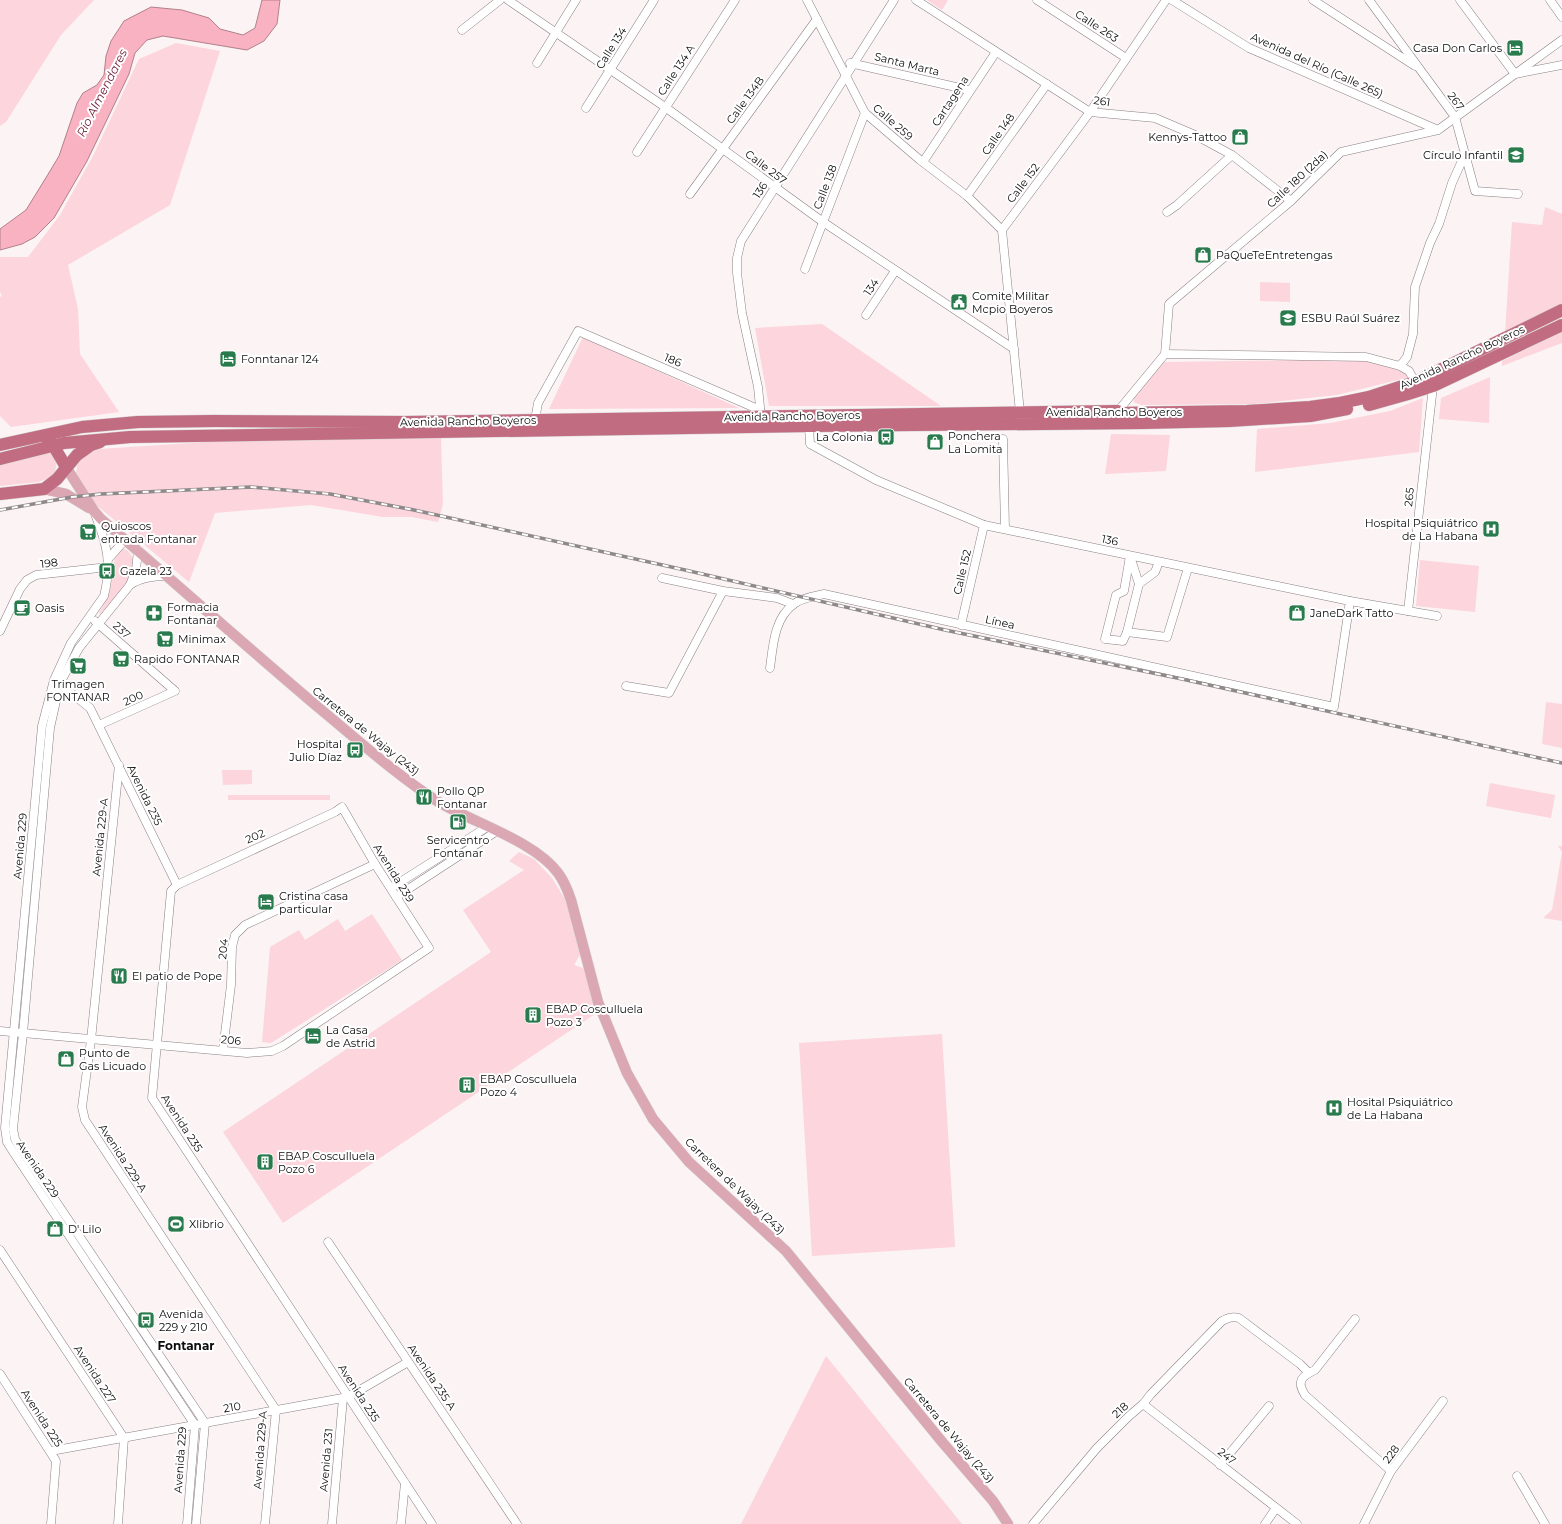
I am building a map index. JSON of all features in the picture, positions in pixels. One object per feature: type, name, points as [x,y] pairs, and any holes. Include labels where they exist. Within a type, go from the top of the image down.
[{"type":"highway","name":"Avenida Rancho Boyeros","points":[[0,445],[82,427],[131,423],[535,420],[761,414],[1247,411],[1310,407],[1369,397],[1415,382],[1562,310]]},
{"type":"highway","name":"Avenida Rancho Boyeros","points":[[0,459],[53,445],[76,441],[201,435],[809,426],[1143,423],[1296,417],[1325,414],[1369,405],[1433,386],[1562,325]]},
{"type":"highway","points":[[38,436],[53,445],[66,468]]},
{"type":"highway","points":[[0,494],[44,489],[57,479],[73,458],[86,448],[96,443],[115,438]]},
{"type":"main road","name":"Carretera de Wajay (243)","points":[[66,468],[94,511]]},
{"type":"main road","name":"Carretera de Wajay (243)","points":[[44,489],[66,494],[94,511],[125,540],[282,677],[382,762],[438,801],[524,846],[558,872],[566,886],[571,900],[598,1002],[627,1073],[653,1119],[689,1162],[786,1251],[943,1443],[993,1501],[1008,1524]]},
{"type":"street","points":[[462,30],[500,0]]},
{"type":"street","name":"Calle 257","points":[[508,0],[665,107],[823,222],[1014,349]]},
{"type":"street","points":[[537,63],[576,0]]},
{"type":"street","name":"Calle 134","points":[[586,108],[654,0]]},
{"type":"street","name":"Calle 134 A","points":[[637,152],[735,0]]},
{"type":"street","name":"Calle 259","points":[[807,0],[865,113],[923,162],[967,196],[1002,230]]},
{"type":"street","name":"136","points":[[761,414],[758,387],[742,313],[737,258],[741,241],[894,0]]},
{"type":"street","name":"261","points":[[916,0],[1090,112],[1155,118],[1195,135],[1232,155],[1292,201]]},
{"type":"street","name":"Calle 263","points":[[1037,0],[1126,58]]},
{"type":"street","name":"Calle 152","points":[[1002,230],[1090,112],[1166,0]]},
{"type":"street","name":"Avenida del Río (Calle 265)","points":[[1172,0],[1249,48],[1438,130]]},
{"type":"street","points":[[1312,0],[1419,69]]},
{"type":"street","name":"267","points":[[1369,0],[1456,118],[1475,191],[1518,194]]},
{"type":"street","points":[[1460,0],[1515,74],[1562,64]]},
{"type":"street","points":[[1550,0],[1562,17]]},
{"type":"street","name":"Calle 134B","points":[[690,194],[817,19]]},
{"type":"street","name":"Calle 180 (2da)","points":[[1165,354],[1169,304],[1292,201],[1341,152],[1438,130],[1562,40]]},
{"type":"street","name":"Cartagena","points":[[923,162],[969,90],[996,52]]},
{"type":"street","name":"Santa Marta","points":[[839,64],[854,63],[969,90]]},
{"type":"street","name":"Calle 148","points":[[967,196],[1046,84]]},
{"type":"street","name":"Calle 138","points":[[805,269],[865,113]]},
{"type":"street","points":[[1400,366],[1407,357],[1413,334],[1415,287],[1430,243],[1439,224],[1452,184],[1465,154]]},
{"type":"street","points":[[1167,212],[1177,205],[1232,155]]},
{"type":"street","points":[[1002,230],[1020,412]]},
{"type":"street","name":"134","points":[[866,315],[895,271]]},
{"type":"street","name":"186","points":[[535,420],[538,403],[578,331],[761,414]]},
{"type":"street","points":[[1118,411],[1165,354],[1366,357],[1400,366],[1408,371],[1415,382]]},
{"type":"street","name":"265","points":[[1408,611],[1433,386]]},
{"type":"street","name":"136","points":[[809,426],[810,444],[876,480],[984,525],[1350,601],[1437,616]]},
{"type":"street","points":[[1003,439],[1005,529]]},
{"type":"street","name":"Avenida 229","points":[[94,511],[106,542],[108,563],[104,596],[71,643],[42,726],[19,1033],[5,1128],[7,1142],[68,1226],[205,1423],[196,1524]]},
{"type":"street","name":"Calle 152","points":[[961,625],[984,525]]},
{"type":"street","points":[[108,563],[125,540]]},
{"type":"street","name":"Avenida 229","points":[[130,585],[136,570],[138,550]]},
{"type":"street","points":[[1130,556],[1138,584],[1127,632],[1124,641],[1105,639],[1116,595],[1124,591],[1130,556]]},
{"type":"street","points":[[1138,584],[1155,572],[1159,562]]},
{"type":"street","name":"198","points":[[0,631],[20,590],[27,580],[36,575],[108,563]]},
{"type":"street","points":[[1127,632],[1167,637],[1188,568]]},
{"type":"street","name":"Avenida 229","points":[[57,681],[79,648],[130,585],[137,580],[155,576],[168,576]]},
{"type":"street","points":[[662,578],[723,591],[777,598],[793,604],[777,626],[770,668]]},
{"type":"street","points":[[626,686],[669,693],[723,591]]},
{"type":"street","name":"Línea","points":[[793,604],[800,600],[824,594],[1334,707],[1350,601]]},
{"type":"street","name":"237","points":[[90,617],[175,691]]},
{"type":"street","name":"Avenida 235","points":[[57,681],[90,708],[177,885],[171,891],[152,1098],[346,1398],[432,1524]]},
{"type":"street","name":"200","points":[[99,725],[175,691]]},
{"type":"street","name":"Avenida 229-A","points":[[118,765],[91,1040],[82,1107],[85,1120],[276,1410],[265,1524]]},
{"type":"street","name":"202","points":[[177,885],[335,812],[342,807]]},
{"type":"street","name":"Avenida 239","points":[[342,807],[375,864],[430,948]]},
{"type":"street","points":[[391,888],[487,827]]},
{"type":"street","points":[[396,897],[497,831]]},
{"type":"street","name":"204","points":[[223,1050],[231,985],[232,947],[235,934],[245,925],[375,864]]},
{"type":"street","name":"206","points":[[0,1031],[247,1053],[272,1051],[430,948]]},
{"type":"street","name":"Avenida 229","points":[[68,1226],[195,1425],[186,1524]]},
{"type":"street","name":"Avenida 235 A","points":[[328,1242],[517,1524]]},
{"type":"street","name":"Avenida 227","points":[[0,1250],[124,1438]]},
{"type":"street","name":"218","points":[[1033,1524],[1097,1448],[1143,1404],[1150,1394],[1222,1321],[1234,1316],[1239,1318],[1310,1372]]},
{"type":"street","points":[[1355,1318],[1315,1370],[1310,1372],[1302,1379],[1300,1384],[1301,1389],[1305,1395],[1391,1471]]},
{"type":"street","name":"210","points":[[51,1451],[346,1398],[408,1362]]},
{"type":"street","name":"Avenida 225","points":[[0,1374],[51,1451],[56,1461],[51,1524]]},
{"type":"street","name":"Avenida 231","points":[[332,1524],[346,1398]]},
{"type":"street","name":"228","points":[[1364,1524],[1391,1471],[1443,1401]]},
{"type":"street","name":"247","points":[[1143,1404],[1297,1524]]},
{"type":"street","points":[[1220,1465],[1269,1406]]},
{"type":"street","points":[[118,1524],[124,1438]]},
{"type":"street","points":[[1516,1476],[1545,1524]]},
{"type":"street","points":[[401,1524],[405,1483]]},
{"type":"street","points":[[1265,1524],[1276,1508]]},
{"type":"shaded area","points":[[0,0],[94,0],[61,35],[6,122],[0,126]]},
{"type":"shaded area","points":[[927,0],[948,0],[942,10]]},
{"type":"shaded area","points":[[176,43],[220,51],[170,205],[68,265],[78,309],[80,354],[119,412],[11,427],[0,416],[0,297],[2,296],[0,292],[0,257],[28,257],[60,215],[93,156],[139,59]]},
{"type":"shaded area","points":[[1545,207],[1562,214],[1562,305],[1505,334],[1512,222],[1542,225]]},
{"type":"shaded area","points":[[1260,282],[1290,283],[1290,302],[1260,301]]},
{"type":"shaded area","points":[[822,324],[941,406],[769,406],[755,328]]},
{"type":"shaded area","points":[[1562,332],[1562,343],[1502,366],[1502,361]]},
{"type":"shaded area","points":[[583,337],[739,408],[549,409]]},
{"type":"shaded area","points":[[1365,359],[1403,370],[1408,376],[1406,378],[1337,395],[1255,404],[1141,405],[1134,402],[1133,396],[1164,362]]},
{"type":"shaded area","points":[[1490,377],[1489,423],[1439,419],[1441,398]]},
{"type":"shaded area","points":[[1423,398],[1419,452],[1255,472],[1257,429],[1330,423],[1390,411]]},
{"type":"shaded area","points":[[1111,434],[1170,435],[1166,471],[1105,474]]},
{"type":"shaded area","points":[[441,438],[443,504],[438,522],[411,517],[383,517],[311,505],[215,513],[189,582],[95,504],[76,475],[77,466],[82,459],[99,449],[223,441]]},
{"type":"shaded area","points":[[52,450],[56,460],[56,469],[52,476],[39,482],[0,486],[0,463]]},
{"type":"shaded area","points":[[122,548],[127,550],[132,557],[134,566],[133,571],[123,589],[100,614],[99,613],[111,587],[115,558]]},
{"type":"shaded area","points":[[1420,560],[1479,566],[1475,612],[1416,606]]},
{"type":"shaded area","points":[[1546,702],[1562,704],[1562,748],[1542,744]]},
{"type":"shaded area","points":[[222,770],[252,770],[252,784],[223,785]]},
{"type":"shaded area","points":[[1490,783],[1555,795],[1551,818],[1486,806]]},
{"type":"shaded area","points":[[228,795],[330,795],[330,800],[228,800]]},
{"type":"shaded area","points":[[1558,846],[1562,846],[1562,852]]},
{"type":"shaded area","points":[[519,852],[534,859],[552,878],[566,901],[580,955],[574,965],[583,968],[597,1008],[595,1014],[283,1223],[223,1132],[491,952],[463,910],[524,870],[509,861]]},
{"type":"shaded area","points":[[1562,852],[1562,921],[1543,918],[1552,910]]},
{"type":"shaded area","points":[[372,914],[402,960],[271,1043],[262,1042],[270,947],[299,930],[305,940],[338,919],[345,931]]},
{"type":"shaded area","points":[[942,1034],[955,1247],[812,1256],[799,1043]]},
{"type":"shaded area","points":[[826,1356],[962,1524],[741,1524]]},
{"type":"water","name":"Río Almendares","points":[[262,0],[280,0],[277,24],[264,41],[247,50],[163,36],[147,40],[135,53],[129,74],[87,161],[54,218],[35,237],[22,244],[0,250],[0,229],[26,210],[59,156],[77,103],[83,93],[97,85],[104,75],[106,56],[111,41],[124,21],[151,7],[182,10],[209,18],[220,29],[243,35],[255,28]]},
{"type":"railway","points":[[0,510],[72,497],[101,494],[251,487],[330,494],[414,510],[685,570],[945,630],[1182,679],[1562,763]]},
{"type":"place","name":"Casa Don Carlos","points":[[1515,48]]},
{"type":"place","name":"Kennys-Tattoo","points":[[1240,137]]},
{"type":"place","name":"Círculo Infantil","points":[[1516,155]]},
{"type":"place","name":"PaQueTeEntretengas","points":[[1203,255]]},
{"type":"place","name":"Comite Militar Mcpio Boyeros","points":[[959,302]]},
{"type":"place","name":"ESBU Raúl Suárez","points":[[1288,318]]},
{"type":"place","name":"Fonntanar 124","points":[[228,359]]},
{"type":"place","name":"La Colonia","points":[[886,437]]},
{"type":"place","name":"Ponchera La Lomita","points":[[935,442]]},
{"type":"place","name":"Hospital Psiquiátrico de La Habana","points":[[1491,529]]},
{"type":"place","name":"Quioscos entrada Fontanar","points":[[88,532]]},
{"type":"place","name":"Gazela 23","points":[[107,571]]},
{"type":"place","name":"Oasis","points":[[22,608]]},
{"type":"place","name":"Formacia Fontanar","points":[[154,613]]},
{"type":"place","name":"JaneDark Tatto","points":[[1297,613]]},
{"type":"place","name":"Minimax","points":[[165,639]]},
{"type":"place","name":"Rapido FONTANAR","points":[[121,659]]},
{"type":"place","name":"Trimagen FONTANAR","points":[[78,666]]},
{"type":"place","name":"Hospital Julio Díaz","points":[[355,750]]},
{"type":"place","name":"Pollo QP Fontanar","points":[[424,797]]},
{"type":"place","name":"Servicentro Fontanar","points":[[458,822]]},
{"type":"place","name":"Cristina casa particular","points":[[266,902]]},
{"type":"place","name":"El patio de Pope","points":[[119,976]]},
{"type":"place","name":"EBAP Cosculluela Pozo 3","points":[[533,1015]]},
{"type":"place","name":"La Casa de Astrid","points":[[313,1036]]},
{"type":"place","name":"Punto de Gas Licuado","points":[[66,1059]]},
{"type":"place","name":"EBAP Cosculluela Pozo 4","points":[[467,1085]]},
{"type":"place","name":"Hosital Psiquiátrico de La Habana","points":[[1334,1108]]},
{"type":"place","name":"EBAP Cosculluela Pozo 6","points":[[265,1162]]},
{"type":"place","name":"Xlibrio","points":[[176,1224]]},
{"type":"place","name":"D' Lilo","points":[[55,1229]]},
{"type":"place","name":"Avenida 229 y 210","points":[[146,1320]]},
{"type":"district","name":"Fontanar","points":[[186,1346]]}]
